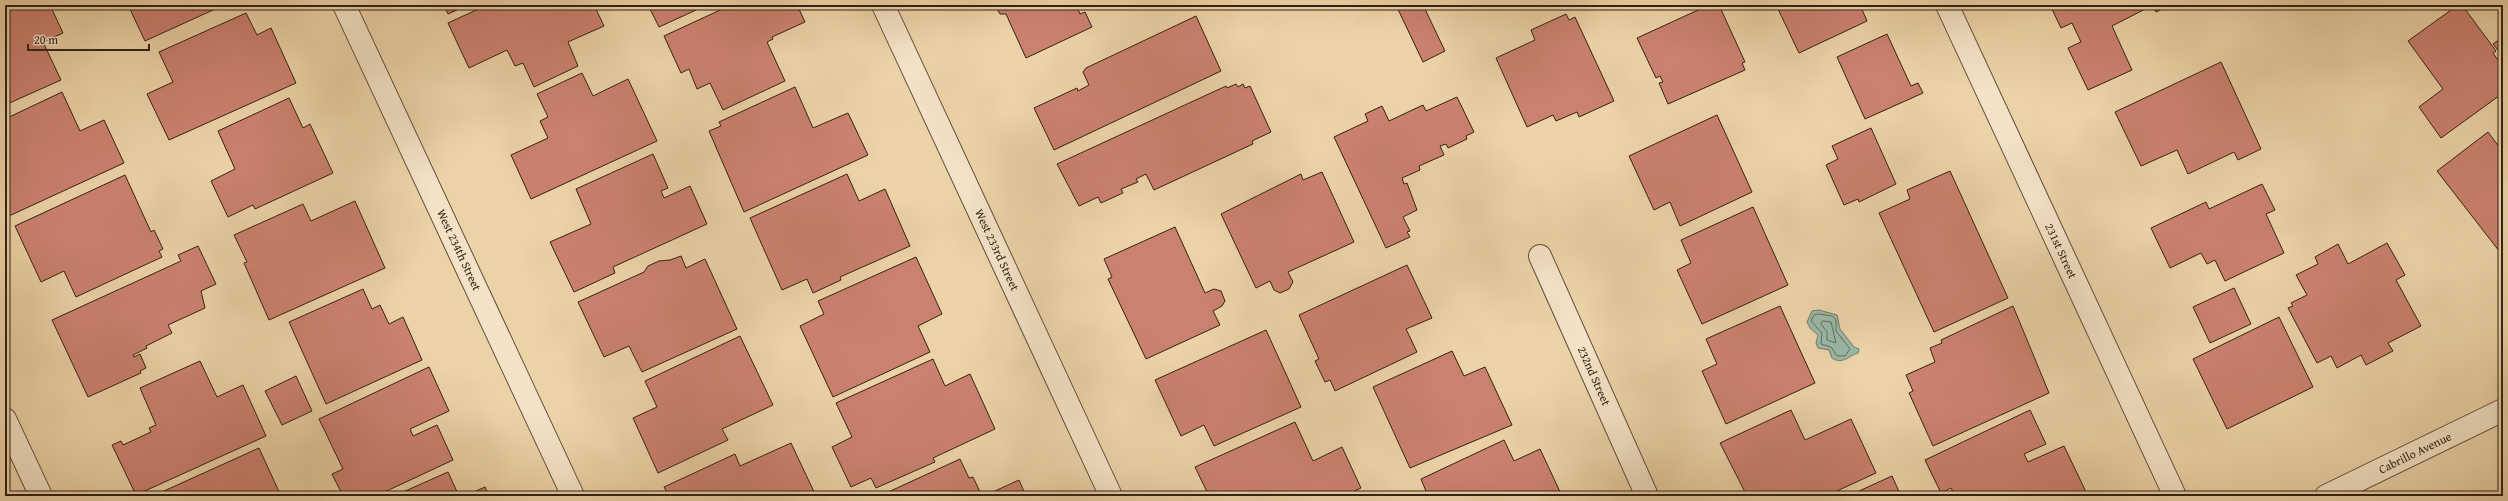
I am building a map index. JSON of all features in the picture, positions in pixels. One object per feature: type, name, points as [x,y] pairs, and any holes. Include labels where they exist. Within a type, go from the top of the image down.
[{"type":"street","name":"West 234th Street","points":[[344,5],[573,496]]},
{"type":"street","name":"West 233rd Street","points":[[883,5],[1111,496]]},
{"type":"street","name":"231st Street","points":[[1947,5],[2175,496]]},
{"type":"street","name":"232nd Street","points":[[1540,256],[1647,496]]},
{"type":"street","name":"Cabrillo Avenue","points":[[2326,496],[2503,410]]},
{"type":"street","points":[[5,419],[41,496]]},
{"type":"water","points":[[1819,310],[1837,315],[1840,329],[1854,347],[1859,349],[1858,353],[1839,361],[1832,358],[1829,350],[1818,348],[1816,343],[1818,335],[1810,328],[1807,322],[1812,311]]},
{"type":"building","points":[[50,5],[63,33],[43,42],[61,80],[5,105],[5,6]]},
{"type":"building","points":[[128,5],[224,5],[145,41]]},
{"type":"building","points":[[444,5],[468,5],[448,14]]},
{"type":"building","points":[[487,5],[594,5],[604,26],[568,42],[578,66],[534,87],[523,63],[515,66],[507,50],[469,68],[448,23]]},
{"type":"building","points":[[648,5],[707,5],[659,27]]},
{"type":"building","points":[[731,5],[797,5],[805,22],[772,37],[773,39],[767,42],[785,81],[723,110],[710,83],[697,89],[689,69],[681,73],[664,36]]},
{"type":"building","points":[[995,5],[1076,5],[1080,14],[1085,12],[1092,27],[1026,58],[1006,14],[1000,14]]},
{"type":"building","points":[[1396,5],[1423,5],[1445,51],[1423,62]]},
{"type":"building","points":[[1709,5],[1719,5],[1745,62],[1742,63],[1745,70],[1668,104],[1659,83],[1663,82],[1660,76],[1656,78],[1637,38]]},
{"type":"building","points":[[1785,5],[1860,5],[1867,21],[1799,53],[1778,9]]},
{"type":"building","points":[[2050,5],[2153,5],[2112,26],[2132,70],[2088,90],[2068,48],[2081,42],[2072,23],[2061,28]]},
{"type":"building","points":[[2153,5],[2171,5],[2156,12]]},
{"type":"building","points":[[2458,5],[2462,5],[2496,51],[2493,53],[2497,59],[2502,55],[2493,44],[2503,37],[2503,93],[2441,138],[2419,107],[2443,89],[2408,41]]},
{"type":"building","points":[[246,13],[257,35],[271,28],[296,83],[169,140],[147,94],[173,82],[159,52]]},
{"type":"building","points":[[1566,14],[1569,20],[1575,17],[1614,101],[1579,117],[1577,112],[1556,121],[1553,115],[1527,127],[1496,58],[1535,40],[1531,30]]},
{"type":"building","points":[[1196,16],[1221,71],[1054,150],[1034,108],[1077,88],[1078,91],[1089,85],[1083,72],[1086,68]]},
{"type":"building","points":[[1887,34],[1911,86],[1918,83],[1923,93],[1865,119],[1837,57]]},
{"type":"building","points":[[2221,62],[2261,149],[2238,160],[2234,152],[2188,174],[2177,150],[2141,166],[2115,112]]},
{"type":"building","points":[[582,73],[593,96],[628,79],[657,141],[531,199],[511,155],[548,138],[540,121],[548,117],[537,94]]},
{"type":"building","points":[[1236,84],[1238,87],[1243,84],[1245,88],[1250,86],[1271,132],[1252,141],[1253,144],[1154,190],[1146,174],[1136,179],[1138,182],[1121,189],[1123,193],[1101,203],[1098,197],[1079,206],[1057,164],[1226,86],[1227,88]]},
{"type":"building","points":[[795,87],[813,128],[848,113],[868,155],[744,212],[709,131],[721,126],[719,122]]},
{"type":"building","points":[[62,92],[80,131],[104,120],[124,163],[9,216],[5,208],[5,119]]},
{"type":"building","points":[[1457,97],[1474,132],[1466,136],[1467,139],[1448,148],[1446,144],[1440,146],[1444,155],[1419,166],[1420,170],[1402,178],[1404,184],[1407,183],[1417,210],[1403,217],[1410,231],[1407,232],[1410,237],[1386,248],[1334,137],[1368,121],[1365,114],[1382,106],[1389,121],[1423,105],[1426,111]]},
{"type":"building","points":[[289,98],[303,128],[310,124],[333,173],[255,209],[253,205],[228,217],[211,181],[235,169],[218,131]]},
{"type":"building","points":[[1717,115],[1752,192],[1680,226],[1670,202],[1654,210],[1629,156]]},
{"type":"building","points":[[1871,128],[1896,184],[1859,202],[1858,199],[1844,205],[1826,165],[1838,159],[1832,146]]},
{"type":"building","points":[[2488,132],[2503,152],[2503,256],[2437,171]]},
{"type":"building","points":[[653,154],[668,188],[661,191],[664,198],[690,186],[707,224],[613,267],[615,273],[574,292],[550,242],[591,224],[576,189]]},
{"type":"building","points":[[1950,171],[2008,298],[1934,332],[1879,213],[1910,199],[1907,190]]},
{"type":"building","points":[[1322,172],[1354,242],[1288,272],[1293,282],[1289,289],[1280,293],[1274,290],[1270,281],[1256,288],[1221,214],[1301,174],[1303,180]]},
{"type":"building","points":[[847,174],[859,201],[885,189],[910,246],[840,277],[841,280],[813,293],[807,279],[782,290],[750,218]]},
{"type":"building","points":[[125,175],[151,232],[154,230],[163,249],[159,251],[162,257],[76,297],[64,271],[41,282],[15,226]]},
{"type":"building","points":[[2262,184],[2275,210],[2266,214],[2284,253],[2225,281],[2215,260],[2207,264],[2201,253],[2170,268],[2151,228],[2206,202],[2209,209]]},
{"type":"building","points":[[355,201],[385,268],[269,320],[244,263],[247,262],[234,235],[303,204],[311,221]]},
{"type":"building","points":[[1753,207],[1788,285],[1702,324],[1677,270],[1691,263],[1681,240]]},
{"type":"building","points":[[1175,227],[1205,293],[1214,289],[1221,291],[1225,301],[1222,306],[1213,311],[1220,325],[1146,359],[1108,279],[1112,277],[1104,259]]},
{"type":"building","points":[[2387,243],[2405,275],[2396,280],[2421,326],[2388,343],[2393,351],[2366,365],[2361,355],[2337,368],[2331,356],[2317,363],[2288,308],[2293,306],[2291,303],[2307,295],[2296,275],[2318,264],[2315,257],[2338,244],[2348,264]]},
{"type":"building","points":[[198,246],[216,284],[201,291],[205,308],[168,325],[172,333],[146,346],[147,348],[133,355],[134,357],[140,354],[146,368],[140,371],[141,373],[88,397],[52,320],[181,261],[178,255]]},
{"type":"building","points":[[681,256],[686,268],[705,259],[737,329],[642,372],[629,346],[604,357],[578,302],[644,272],[648,266],[659,261],[670,260]]},
{"type":"building","points":[[916,257],[942,314],[918,326],[930,352],[833,397],[800,326],[824,314],[818,301]]},
{"type":"building","points":[[1407,265],[1432,318],[1406,329],[1417,352],[1335,391],[1330,380],[1325,382],[1315,361],[1319,359],[1299,315]]},
{"type":"building","points":[[2234,288],[2251,324],[2210,343],[2193,307]]},
{"type":"building","points":[[363,289],[372,309],[380,305],[389,324],[403,317],[422,360],[326,404],[289,322]]},
{"type":"building","points":[[1780,306],[1815,383],[1726,424],[1702,371],[1717,364],[1706,339]]},
{"type":"building","points":[[2013,306],[2049,393],[1933,446],[1909,393],[1913,391],[1906,375],[1935,362],[1930,348],[1942,343],[1941,340]]},
{"type":"building","points":[[2279,317],[2313,387],[2227,429],[2193,359]]},
{"type":"building","points":[[1266,330],[1301,407],[1214,446],[1204,425],[1181,436],[1155,380]]},
{"type":"building","points":[[740,336],[773,405],[722,429],[728,440],[658,473],[633,418],[657,407],[645,381]]},
{"type":"building","points":[[1452,351],[1464,376],[1485,367],[1512,425],[1410,468],[1373,387]]},
{"type":"building","points":[[933,359],[945,386],[970,374],[995,429],[933,458],[935,462],[876,488],[871,478],[851,487],[832,447],[852,437],[836,403]]},
{"type":"building","points":[[200,361],[217,397],[243,385],[266,436],[136,495],[112,445],[121,441],[123,445],[151,432],[149,428],[156,425],[140,388]]},
{"type":"building","points":[[429,367],[449,411],[410,429],[413,436],[437,425],[453,460],[376,496],[343,496],[332,474],[343,469],[319,419]]},
{"type":"building","points":[[296,376],[312,411],[282,425],[265,391]]},
{"type":"building","points":[[1791,410],[1805,440],[1851,419],[1876,473],[1826,496],[1747,496],[1720,443]]},
{"type":"building","points":[[2030,410],[2046,444],[2024,454],[2028,462],[2064,446],[2088,496],[1955,496],[1951,488],[1941,493],[1925,460]]},
{"type":"building","points":[[1295,422],[1313,461],[1342,447],[1361,488],[1344,496],[1209,496],[1195,467]]},
{"type":"building","points":[[1504,440],[1514,461],[1540,449],[1562,496],[1428,496],[1421,479]]},
{"type":"building","points":[[791,443],[816,496],[669,496],[664,487],[735,454],[740,466]]},
{"type":"building","points":[[259,448],[281,496],[153,496]]},
{"type":"building","points":[[960,459],[969,478],[973,477],[982,496],[885,496],[884,494]]},
{"type":"building","points":[[448,472],[459,496],[394,496]]},
{"type":"building","points":[[1892,476],[1901,496],[1848,496]]},
{"type":"building","points":[[1019,480],[1026,496],[984,496]]},
{"type":"building","points":[[485,487],[489,496],[465,496]]}]
